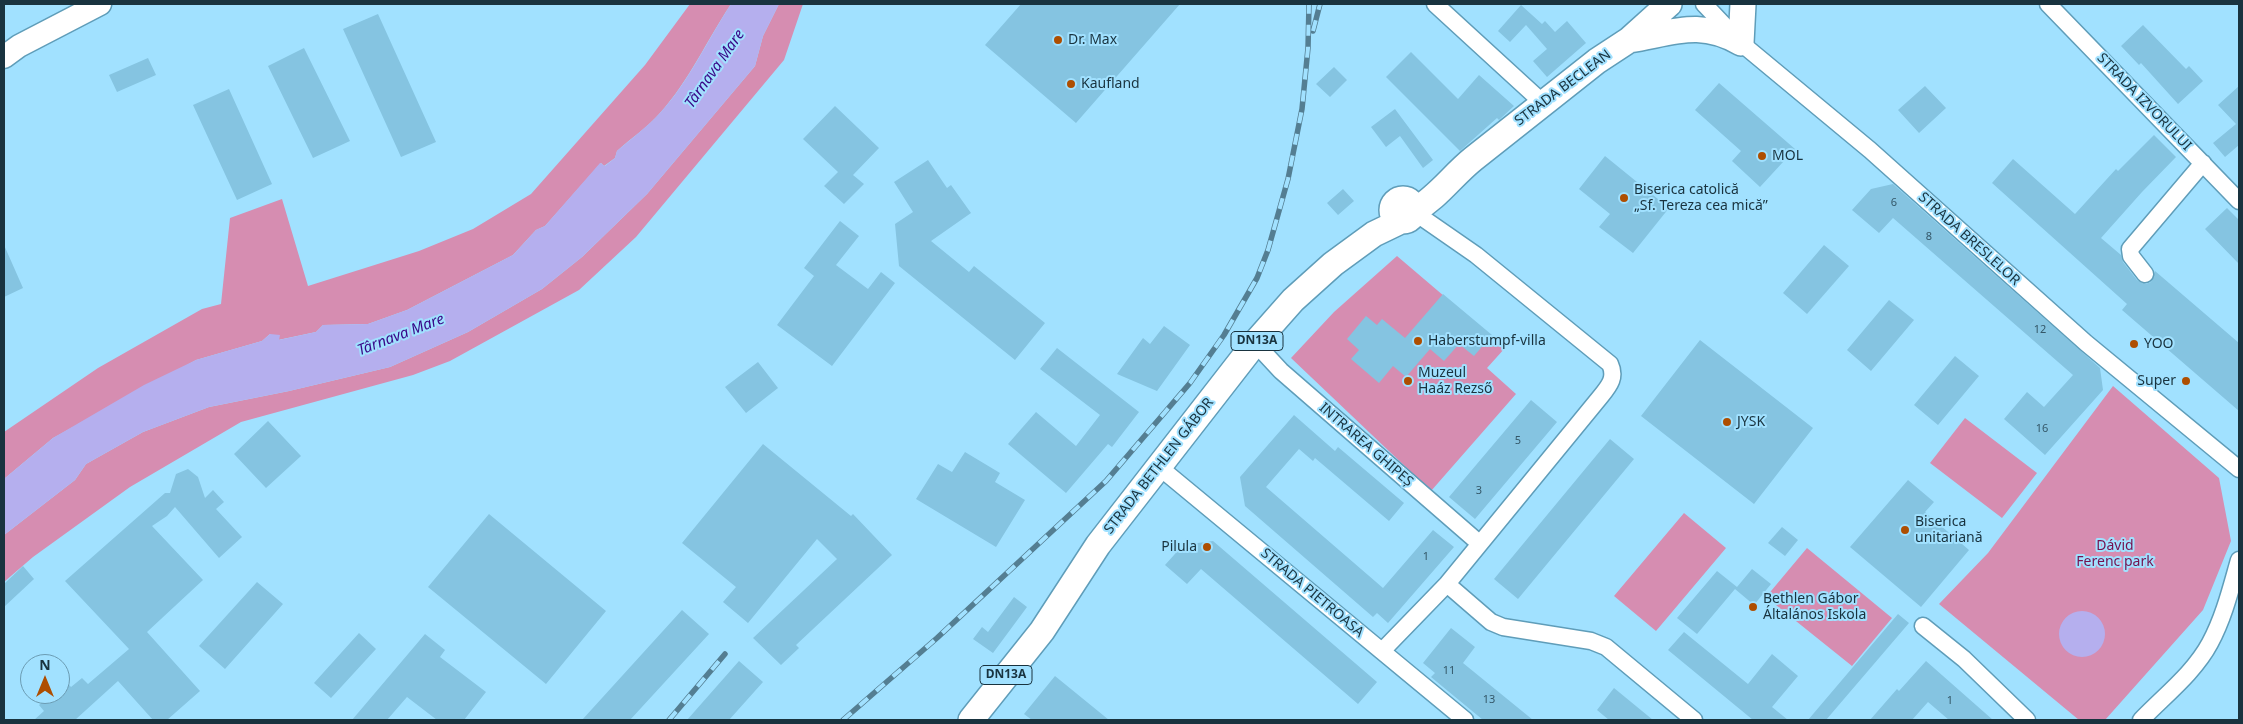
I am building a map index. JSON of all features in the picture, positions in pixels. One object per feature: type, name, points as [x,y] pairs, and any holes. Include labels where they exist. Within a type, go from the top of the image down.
[{"type":"main road","points":[[4,56],[19,46],[100,4]]},
{"type":"main road","name":"STRADA BECLEAN","points":[[1406,213],[1422,189],[1457,172],[1543,103],[1629,40],[1669,4]]},
{"type":"main road","points":[[1629,40],[1686,29],[1701,29],[1724,34],[1741,44],[1743,4]]},
{"type":"main road","name":"STRADA BETHLEN GÁBOR","points":[[971,720],[1042,631],[1098,545],[1255,343],[1293,300],[1332,264],[1406,213]]},
{"type":"street","points":[[1435,4],[1543,103]]},
{"type":"street","name":"STRADA BRESLELOR","points":[[1704,4],[1741,44],[1870,150],[2086,343],[2239,469]]},
{"type":"street","name":"STRADA IZVORULUI","points":[[2048,4],[2239,201]]},
{"type":"street","points":[[2145,274],[2130,256],[2130,250],[2203,163]]},
{"type":"street","points":[[1382,651],[1447,584],[1610,385],[1613,375],[1610,364],[1476,255],[1441,231],[1406,213]]},
{"type":"street","name":"INTRAREA GHIPEȘ","points":[[1255,343],[1281,371],[1479,543]]},
{"type":"street","name":"STRADA PIETROASA","points":[[1158,466],[1465,720]]},
{"type":"street","points":[[2141,720],[2195,665],[2210,643],[2225,606],[2239,560]]},
{"type":"street","points":[[1447,584],[1491,622],[1503,627],[1591,641],[1606,647],[1691,719]]},
{"type":"street","points":[[1923,626],[1964,659],[2027,720]]},
{"type":"green space","points":[[690,4],[731,4],[680,88],[660,113],[617,151],[615,158],[604,166],[601,163],[545,226],[536,230],[513,255],[407,310],[368,324],[323,325],[316,332],[278,340],[270,334],[262,341],[196,360],[53,438],[4,479],[4,432],[98,368],[202,309],[221,304],[230,218],[282,199],[308,286],[419,251],[473,229],[531,194],[645,65]]},
{"type":"green space","points":[[779,4],[803,4],[784,60],[636,237],[579,290],[450,361],[413,375],[241,422],[130,487],[33,557],[4,582],[4,535],[75,480],[86,464],[143,432],[209,407],[289,391],[390,367],[468,332],[542,289],[582,257],[647,194],[755,66],[763,36]]},
{"type":"green space","name":"Muzeul Haáz Rezső","points":[[1397,256],[1505,348],[1487,368],[1516,394],[1431,491],[1291,358],[1334,312]]},
{"type":"green space","name":"Dávid Ferenc park","points":[[2113,386],[2219,478],[2231,541],[2203,610],[2105,720],[2079,720],[1939,604],[1988,553]]},
{"type":"green space","points":[[1965,418],[2037,473],[2002,518],[1930,463]]},
{"type":"green space","points":[[1684,513],[1726,548],[1656,631],[1614,596]]},
{"type":"green space","points":[[1807,548],[1892,618],[1852,666],[1766,597]]},
{"type":"water","name":"Târnava Mare","points":[[731,4],[779,4],[763,36],[755,66],[647,194],[582,257],[542,289],[468,332],[390,367],[289,391],[209,407],[143,432],[86,464],[75,480],[4,535],[4,479],[53,438],[144,385],[196,360],[262,341],[270,334],[280,335],[279,340],[316,332],[323,325],[368,324],[407,310],[513,255],[536,230],[545,226],[600,163],[605,166],[615,158],[617,151],[660,113],[680,88]]},
{"type":"water","points":[[2087,611],[2099,617],[2104,625],[2104,643],[2099,651],[2091,656],[2077,657],[2065,651],[2060,643],[2059,629],[2065,617],[2073,612]]},
{"type":"building","name":"Kaufland","points":[[1021,4],[1180,4],[1076,123],[985,45]]},
{"type":"building","points":[[1521,5],[1542,24],[1545,21],[1555,32],[1567,21],[1586,43],[1547,77],[1533,61],[1547,49],[1526,25],[1510,42],[1498,31]]},
{"type":"building","points":[[378,14],[436,142],[401,157],[343,29]]},
{"type":"building","points":[[2143,25],[2186,69],[2189,66],[2203,81],[2178,104],[2141,63],[2139,65],[2121,46]]},
{"type":"building","points":[[304,48],[350,141],[313,158],[268,66]]},
{"type":"building","points":[[1411,52],[1458,99],[1479,75],[1514,106],[1499,120],[1497,118],[1460,151],[1386,77]]},
{"type":"building","points":[[148,58],[156,75],[117,92],[109,75]]},
{"type":"building","points":[[1334,67],[1347,80],[1330,97],[1316,84]]},
{"type":"building","points":[[1719,83],[1795,149],[1760,187],[1732,161],[1741,151],[1695,110]]},
{"type":"building","points":[[1925,86],[1946,108],[1919,133],[1898,110]]},
{"type":"building","points":[[2239,86],[2239,145],[2225,157],[2213,143],[2236,124],[2218,105]]},
{"type":"building","points":[[229,89],[272,184],[237,200],[193,105]]},
{"type":"building","points":[[835,106],[879,148],[853,175],[864,184],[844,204],[824,186],[838,172],[803,139]]},
{"type":"building","points":[[1395,109],[1433,160],[1423,168],[1400,136],[1386,147],[1371,127]]},
{"type":"building","points":[[2154,135],[2176,157],[2101,238],[2121,255],[2123,262],[2137,280],[2146,284],[2151,282],[2155,271],[2239,343],[2239,411],[2122,310],[2127,304],[1992,183],[2013,159],[2075,214],[2116,169],[2118,171]]},
{"type":"building","name":"Biserica catolică „Sf. Tereza cea mică”","points":[[1605,156],[1669,208],[1633,253],[1599,227],[1610,214],[1579,189]]},
{"type":"building","points":[[928,160],[947,188],[951,185],[971,213],[931,241],[969,272],[974,266],[1045,323],[1015,360],[899,266],[895,224],[913,212],[894,182]]},
{"type":"building","points":[[1893,184],[2100,368],[2103,390],[2045,455],[2004,419],[2027,392],[2044,407],[2073,375],[1893,218],[1879,233],[1852,210],[1871,189]]},
{"type":"building","points":[[1343,189],[1354,201],[1338,215],[1327,203]]},
{"type":"building","points":[[2227,208],[2239,220],[2239,264],[2205,229]]},
{"type":"building","points":[[840,221],[859,236],[836,265],[868,289],[881,272],[895,283],[832,366],[777,325],[814,276],[804,268]]},
{"type":"building","points":[[4,245],[23,288],[4,297]]},
{"type":"building","points":[[1824,245],[1849,266],[1807,314],[1783,293]]},
{"type":"building","name":"Haberstumpf-villa","points":[[1443,294],[1492,335],[1474,356],[1459,344],[1444,361],[1430,349],[1406,377],[1393,366],[1379,383],[1351,359],[1359,350],[1347,339],[1366,316],[1377,325],[1382,319],[1405,338]]},
{"type":"building","points":[[1889,300],[1914,320],[1871,371],[1847,350]]},
{"type":"building","points":[[1164,326],[1190,345],[1157,391],[1117,374],[1143,338],[1150,344]]},
{"type":"building","name":"JYSK","points":[[1700,340],[1813,428],[1754,504],[1641,416]]},
{"type":"building","points":[[1057,348],[1139,412],[1112,447],[1108,444],[1066,493],[1008,444],[1036,412],[1076,446],[1100,415],[1040,369]]},
{"type":"building","points":[[1955,356],[1979,376],[1938,425],[1914,405]]},
{"type":"building","points":[[758,362],[778,388],[746,413],[725,387]]},
{"type":"building","points":[[1531,400],[1557,422],[1475,519],[1449,497]]},
{"type":"building","points":[[1294,415],[1335,451],[1338,447],[1404,503],[1389,521],[1315,458],[1313,461],[1299,449],[1266,487],[1383,588],[1433,530],[1454,547],[1388,623],[1377,613],[1373,617],[1245,506],[1240,477]]},
{"type":"building","points":[[268,421],[301,456],[266,488],[234,454]]},
{"type":"building","points":[[1610,439],[1634,459],[1518,599],[1494,579]]},
{"type":"building","points":[[763,444],[851,516],[853,514],[892,555],[796,645],[799,648],[781,665],[753,638],[837,559],[817,539],[748,623],[723,602],[736,587],[682,543]]},
{"type":"building","points":[[965,452],[1000,473],[995,482],[1025,500],[996,547],[916,499],[938,464],[952,472]]},
{"type":"building","points":[[188,469],[198,477],[205,498],[213,490],[224,502],[216,509],[242,537],[219,558],[175,507],[167,516],[152,526],[203,580],[147,632],[200,691],[167,720],[153,720],[118,681],[75,720],[34,720],[44,711],[40,704],[70,704],[70,686],[82,678],[88,684],[129,649],[65,581],[165,493],[170,493],[176,474]]},
{"type":"building","name":"Biserica unitariană","points":[[1908,480],[1934,502],[1925,512],[1969,550],[1921,607],[1850,547]]},
{"type":"building","points":[[489,514],[606,611],[546,684],[428,587]]},
{"type":"building","points":[[1782,527],[1798,540],[1785,556],[1768,543]]},
{"type":"building","points":[[1213,541],[1377,682],[1358,704],[1201,569],[1187,584],[1165,565],[1183,545]]},
{"type":"building","points":[[23,566],[34,579],[4,607],[4,584]]},
{"type":"building","points":[[1752,569],[1771,584],[1754,605],[1735,589],[1697,634],[1677,618],[1717,571],[1737,587]]},
{"type":"building","points":[[257,582],[283,604],[225,669],[199,646]]},
{"type":"building","points":[[1014,597],[1027,607],[993,653],[973,639],[982,627],[988,632]]},
{"type":"building","points":[[682,610],[709,634],[630,720],[582,720]]},
{"type":"building","points":[[1898,614],[1909,623],[1826,720],[1808,720]]},
{"type":"building","points":[[1451,628],[1475,647],[1463,663],[1533,720],[1483,720],[1431,677],[1435,673],[1423,663]]},
{"type":"building","points":[[1684,632],[1748,684],[1772,654],[1798,676],[1772,707],[1788,720],[1753,720],[1668,650]]},
{"type":"building","points":[[359,633],[376,649],[331,698],[314,683]]},
{"type":"building","points":[[425,634],[445,650],[440,657],[486,692],[464,720],[437,720],[407,697],[387,720],[352,720]]},
{"type":"building","points":[[739,661],[763,682],[729,720],[687,720]]},
{"type":"building","points":[[1926,661],[1993,720],[1949,720],[1928,702],[1912,720],[1870,720],[1897,689],[1899,691]]},
{"type":"building","points":[[1055,676],[1109,720],[1032,720],[1024,714]]},
{"type":"building","points":[[1614,688],[1653,720],[1609,720],[1597,710]]},
{"type":"railway","points":[[843,720],[937,638],[1106,481],[1190,383],[1224,335],[1257,278],[1268,250],[1288,179],[1302,109],[1308,48],[1309,4]]},
{"type":"railway","points":[[1313,31],[1320,4]]},
{"type":"railway","points":[[669,720],[725,654]]},
{"type":"place","name":"Dr. Max","points":[[1058,40]]},
{"type":"place","name":"Kaufland","points":[[1071,84]]},
{"type":"place","name":"MOL","points":[[1762,156]]},
{"type":"place","name":"Biserica catolică „Sf. Tereza cea mică”","points":[[1624,198]]},
{"type":"place","name":"Haberstumpf-villa","points":[[1418,341]]},
{"type":"place","name":"YOO","points":[[2134,344]]},
{"type":"place","name":"Muzeul Haáz Rezső","points":[[1408,381]]},
{"type":"place","name":"Super","points":[[2186,381]]},
{"type":"place","name":"JYSK","points":[[1727,422]]},
{"type":"place","name":"Biserica unitariană","points":[[1905,530]]},
{"type":"place","name":"Pilula","points":[[1207,547]]},
{"type":"place","name":"Bethlen Gábor Általános Iskola","points":[[1753,607]]}]
